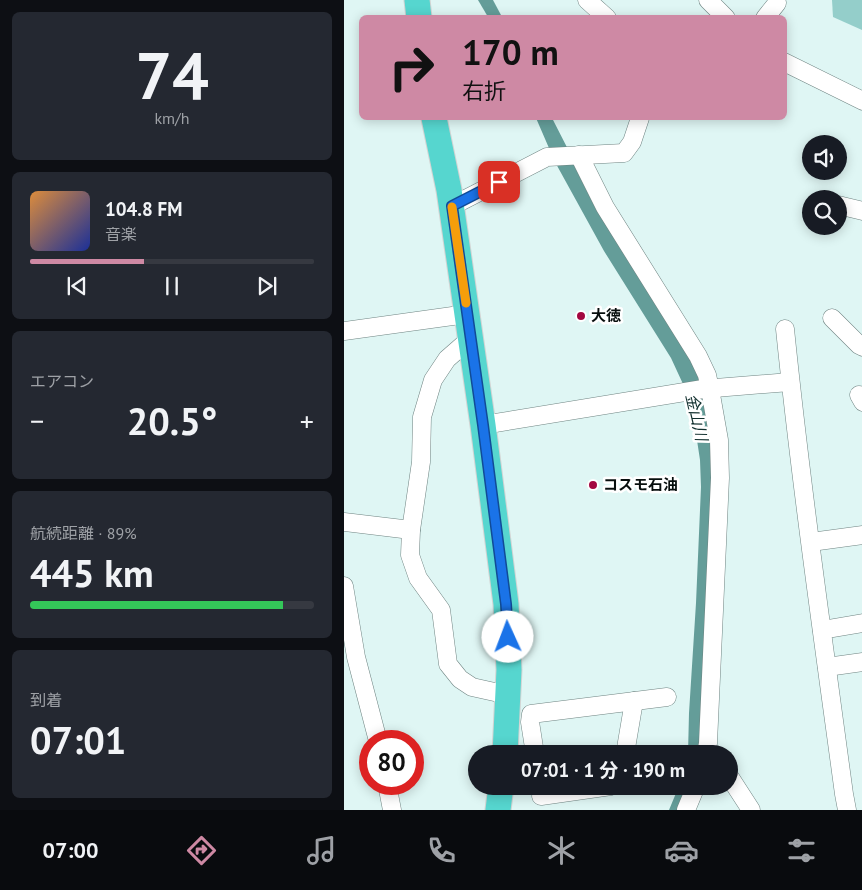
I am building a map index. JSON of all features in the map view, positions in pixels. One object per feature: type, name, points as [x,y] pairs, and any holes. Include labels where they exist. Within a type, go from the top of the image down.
[{"type":"highway","points":[[417,0],[419,15]]},
{"type":"highway","points":[[434,120],[452,206],[506,604],[509,670],[516,708],[507,745]]},
{"type":"highway","points":[[498,810],[500,795]]},
{"type":"street","points":[[587,0],[604,15]]},
{"type":"street","points":[[708,0],[723,15]]},
{"type":"street","points":[[767,15],[777,3]]},
{"type":"street","points":[[787,64],[862,101]]},
{"type":"street","points":[[452,206],[547,158],[624,154],[632,142],[639,120]]},
{"type":"street","points":[[576,155],[605,207],[698,356],[707,375],[706,389],[719,440],[720,478],[710,745]]},
{"type":"street","points":[[847,207],[862,211]]},
{"type":"street","points":[[832,318],[862,347]]},
{"type":"street","points":[[344,331],[469,326]]},
{"type":"street","points":[[469,326],[433,380],[422,417],[421,462],[411,530],[410,555],[418,578],[441,610],[448,664],[460,679],[472,687],[516,708],[530,722],[534,745]]},
{"type":"street","points":[[785,330],[822,630],[847,810]]},
{"type":"street","points":[[483,425],[706,389],[790,382]]},
{"type":"street","points":[[344,522],[411,530]]},
{"type":"street","points":[[811,542],[862,535]]},
{"type":"street","points":[[344,586],[356,657],[375,730]]},
{"type":"street","points":[[822,630],[862,624]]},
{"type":"street","points":[[827,667],[862,662]]},
{"type":"street","points":[[516,708],[634,701],[667,697]]},
{"type":"street","points":[[627,745],[634,701]]},
{"type":"street","points":[[738,790],[751,810]]},
{"type":"street","points":[[389,795],[392,810]]},
{"type":"street","points":[[541,797],[554,795]]},
{"type":"street","points":[[686,810],[692,795]]},
{"type":"shaded area","points":[[832,0],[862,0],[862,30],[833,17]]},
{"type":"water","points":[[478,0],[493,0],[501,15],[487,15]]},
{"type":"water","name":"金山川","points":[[537,120],[553,120],[575,163],[674,328],[700,380],[713,442],[714,483],[700,745],[688,745],[701,487],[700,460],[695,427],[684,400],[683,384],[671,358],[604,251],[555,162]]},
{"type":"water","points":[[675,795],[685,795],[679,810],[669,810]]},
{"type":"slow traffic","points":[[452,207],[466,303]]},
{"type":"place","name":"大徳","points":[[581,316]]},
{"type":"place","name":"コスモ石油","points":[[593,485]]},
{"type":"route","points":[[499,182],[452,206],[483,425],[506,604],[508,637]]}]
